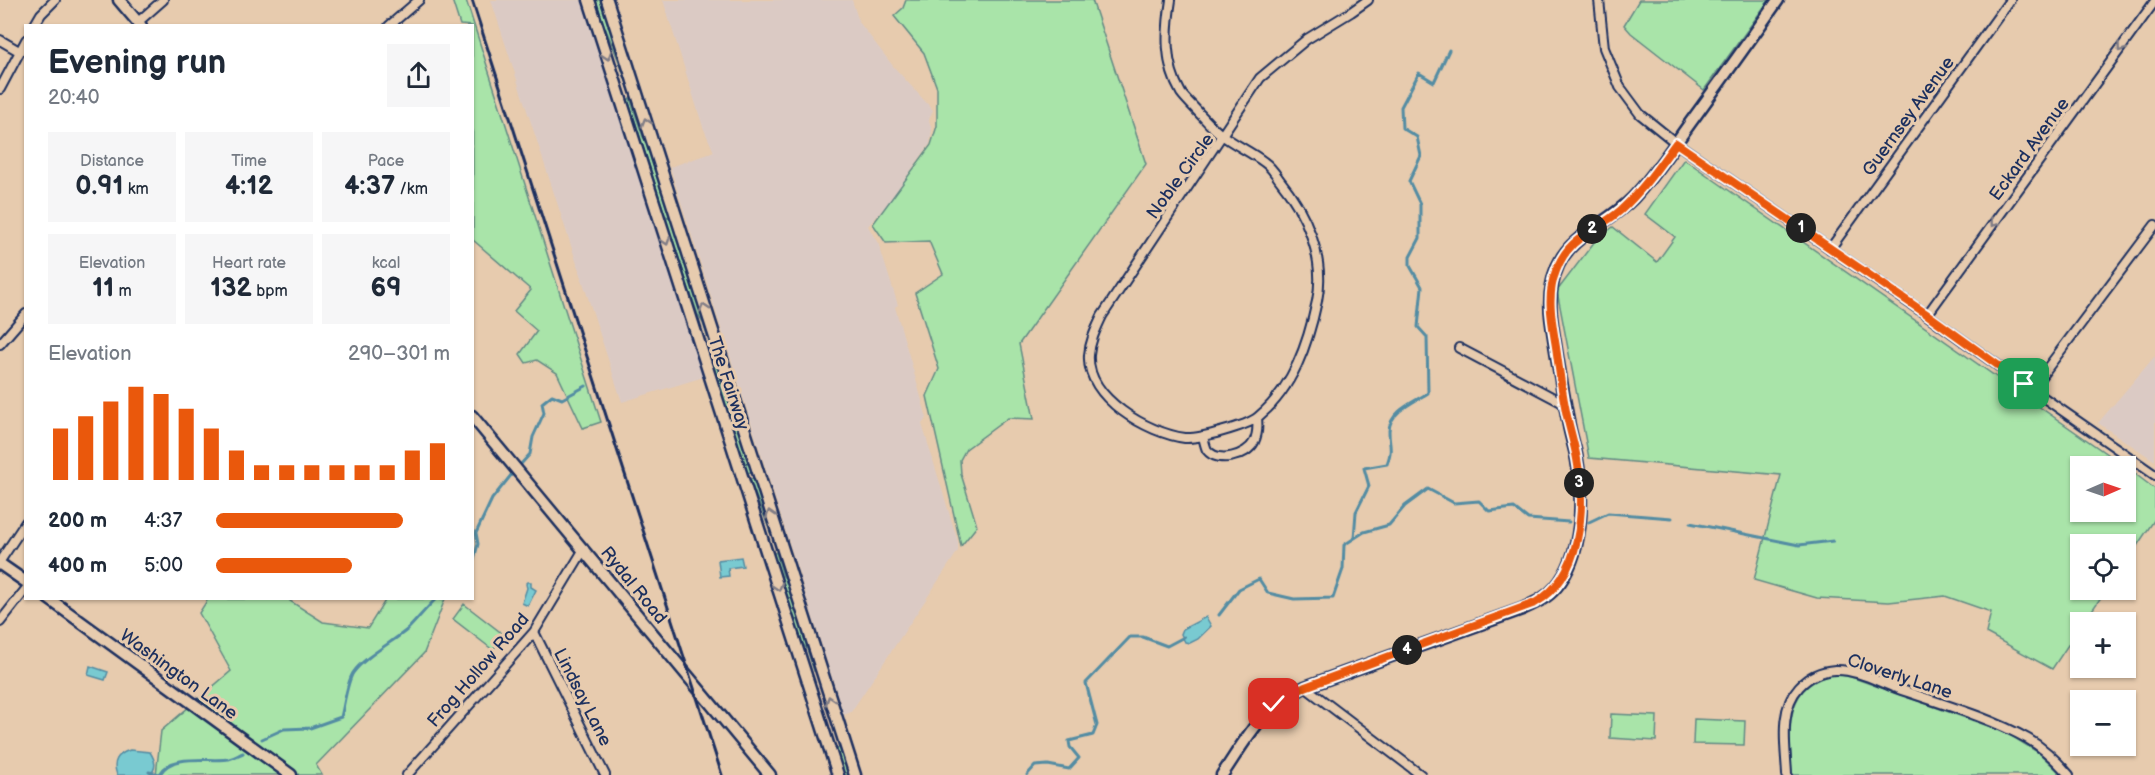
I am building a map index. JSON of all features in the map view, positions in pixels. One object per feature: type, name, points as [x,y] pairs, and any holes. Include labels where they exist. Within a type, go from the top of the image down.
[{"type":"main road","points":[[119,0],[140,24]]},
{"type":"main road","name":"The Fairway","points":[[589,0],[838,775]]},
{"type":"main road","name":"The Fairway","points":[[607,0],[855,775]]},
{"type":"main road","points":[[1222,775],[1265,713],[1274,704],[1305,687],[1528,606],[1546,597],[1556,588],[1569,567],[1577,538],[1580,499],[1577,459],[1564,404],[1550,303],[1555,271],[1569,246],[1621,210],[1635,196],[1676,143],[1778,0]]},
{"type":"main road","name":"Rydal Road","points":[[474,418],[770,775]]},
{"type":"main road","points":[[0,563],[24,581]]},
{"type":"main road","name":"Washington Lane","points":[[51,600],[291,775]]},
{"type":"main road","points":[[827,740],[842,735]]},
{"type":"street","points":[[35,24],[41,14],[55,0]]},
{"type":"street","points":[[140,24],[163,0]]},
{"type":"street","points":[[391,24],[419,0]]},
{"type":"street","points":[[1171,0],[1166,36],[1172,74],[1182,94],[1223,136],[1260,78],[1306,39],[1368,0]]},
{"type":"street","points":[[1599,0],[1604,48],[1620,87],[1640,114],[1676,143],[1928,315],[2031,390],[2155,475]]},
{"type":"street","name":"Guernsey Avenue","points":[[1830,249],[2010,0]]},
{"type":"street","name":"Eckard Avenue","points":[[1928,315],[2155,1]]},
{"type":"street","points":[[0,40],[19,51]]},
{"type":"street","points":[[0,89],[24,43]]},
{"type":"street","name":"Noble Circle","points":[[1223,136],[1267,164],[1298,204],[1310,230],[1315,252],[1318,298],[1302,355],[1288,383],[1257,418],[1235,427],[1186,438],[1152,430],[1104,396],[1094,378],[1089,357],[1092,336],[1102,316],[1223,136]]},
{"type":"street","points":[[2031,390],[2155,225]]},
{"type":"street","points":[[0,344],[24,316]]},
{"type":"street","points":[[1458,348],[1564,404]]},
{"type":"street","name":"Noble Circle","points":[[1203,436],[1206,448],[1214,455],[1227,457],[1241,454],[1253,444],[1258,430],[1257,418]]},
{"type":"street","points":[[0,563],[24,525]]},
{"type":"street","name":"Frog Hollow Road","points":[[406,775],[534,632],[584,549]]},
{"type":"street","points":[[0,622],[24,592]]},
{"type":"street","name":"Lindsay Lane","points":[[534,632],[605,775]]},
{"type":"street","name":"Cloverly Lane","points":[[1787,775],[1785,727],[1791,700],[1798,688],[1816,674],[1837,670],[1863,676],[1997,724],[2029,740],[2058,762],[2069,775]]},
{"type":"street","points":[[1305,687],[1421,775]]},
{"type":"shaded area","points":[[491,0],[583,0],[707,376],[622,402]]},
{"type":"shaded area","points":[[663,0],[852,0],[859,22],[893,66],[933,110],[929,120],[932,130],[930,144],[885,207],[868,226],[879,245],[898,305],[895,307],[927,418],[922,424],[958,542],[958,551],[851,712],[844,715],[670,167],[714,152],[703,127]]},
{"type":"shaded area","points":[[2155,356],[2155,461],[2098,423]]},
{"type":"green space","points":[[452,0],[466,0],[474,24],[460,24]]},
{"type":"green space","points":[[595,0],[602,0],[629,80],[626,81]]},
{"type":"green space","points":[[906,0],[1092,0],[1146,164],[1019,344],[1034,419],[1008,418],[966,449],[960,460],[961,474],[977,526],[961,546],[927,396],[939,369],[915,293],[943,274],[929,241],[886,243],[873,224],[931,145],[937,126],[937,88],[924,53],[894,16],[903,8]]},
{"type":"green space","points":[[1639,0],[1769,0],[1704,90],[1624,25]]},
{"type":"green space","points":[[474,25],[601,422],[583,428],[557,373],[537,360],[526,363],[520,354],[537,331],[514,311],[531,290],[474,241]]},
{"type":"green space","points":[[630,98],[643,137],[651,148],[672,215],[668,217],[665,215],[628,100]]},
{"type":"green space","points":[[1684,159],[2110,456],[2070,456],[2070,522],[2136,522],[2136,475],[2155,489],[2155,519],[2136,547],[2136,534],[2070,534],[2070,600],[2099,600],[2091,612],[2070,612],[2070,642],[2052,669],[1986,633],[1991,612],[1945,596],[1889,602],[1817,598],[1754,580],[1781,475],[1589,458],[1557,291],[1595,241],[1613,227],[1657,262],[1675,237],[1645,214]]},
{"type":"green space","points":[[672,216],[713,344],[710,345],[665,218]]},
{"type":"green space","points":[[713,364],[716,364],[724,390],[731,398],[754,471],[747,473]]},
{"type":"green space","points":[[755,478],[773,531],[770,532],[750,479]]},
{"type":"green space","points":[[776,552],[783,576],[790,583],[818,670],[814,671],[807,649],[800,640],[773,554]]},
{"type":"green space","points":[[207,600],[290,600],[323,622],[368,628],[385,600],[445,600],[424,653],[316,765],[322,775],[156,775],[161,731],[231,671],[199,613]]},
{"type":"green space","points":[[464,604],[504,635],[493,650],[453,619]]},
{"type":"green space","points":[[1836,674],[1851,677],[2005,732],[2039,753],[2062,775],[1792,775],[1790,727],[1798,699],[1806,688],[1818,679]]},
{"type":"green space","points":[[1611,714],[1657,716],[1656,741],[1610,738]]},
{"type":"green space","points":[[1694,719],[1745,721],[1744,745],[1693,744]]},
{"type":"green space","points":[[841,748],[851,775],[844,775],[836,751]]},
{"type":"water","points":[[741,557],[743,566],[728,568],[729,576],[720,577],[718,560]]},
{"type":"water","points":[[528,582],[531,582],[531,587],[536,590],[528,606],[522,603]]},
{"type":"water","points":[[1206,617],[1211,626],[1198,639],[1190,643],[1185,642],[1181,634],[1183,629]]},
{"type":"water","points":[[90,666],[108,672],[105,680],[88,675]]},
{"type":"water","points":[[130,750],[150,752],[155,764],[154,770],[149,775],[117,775],[115,762],[122,754]]},
{"type":"waterway","points":[[1354,538],[1356,512],[1369,486],[1364,468],[1387,464],[1390,450],[1389,431],[1393,418],[1403,408],[1428,393],[1427,337],[1418,327],[1422,287],[1410,266],[1410,257],[1420,238],[1420,204],[1409,181],[1421,156],[1417,137],[1402,128],[1401,107],[1419,73],[1434,82],[1449,50]]},
{"type":"waterway","points":[[521,464],[530,454],[533,437],[544,413],[542,403],[552,395],[562,399],[586,386]]},
{"type":"waterway","points":[[474,559],[478,544],[476,533],[492,499],[512,474]]},
{"type":"waterway","points":[[1219,615],[1239,589],[1259,579],[1268,593],[1294,599],[1333,598],[1343,569],[1344,545],[1364,532],[1389,525],[1405,506],[1428,489],[1454,503],[1479,501],[1489,511],[1514,508],[1528,519],[1569,522]]},
{"type":"waterway","points":[[1589,522],[1608,513],[1672,518]]},
{"type":"waterway","points":[[1690,523],[1799,545],[1833,541]]},
{"type":"waterway","points":[[262,739],[284,729],[310,728],[341,717],[347,688],[353,673],[371,655],[408,629],[435,600]]},
{"type":"waterway","points":[[1027,775],[1035,766],[1048,765],[1069,769],[1079,758],[1070,747],[1069,741],[1093,735],[1097,725],[1086,683],[1130,637],[1143,637],[1167,646],[1184,637]]},
{"type":"waterway","points":[[149,772],[160,774],[165,767],[182,761],[229,759],[243,753]]},
{"type":"railway","points":[[472,0],[722,775]]},
{"type":"route","points":[[1274,704],[1305,687],[1522,609],[1546,597],[1556,588],[1569,567],[1577,538],[1580,499],[1577,459],[1564,404],[1552,322],[1551,285],[1555,271],[1569,246],[1621,210],[1635,196],[1676,143],[1928,315],[2024,384]]}]
